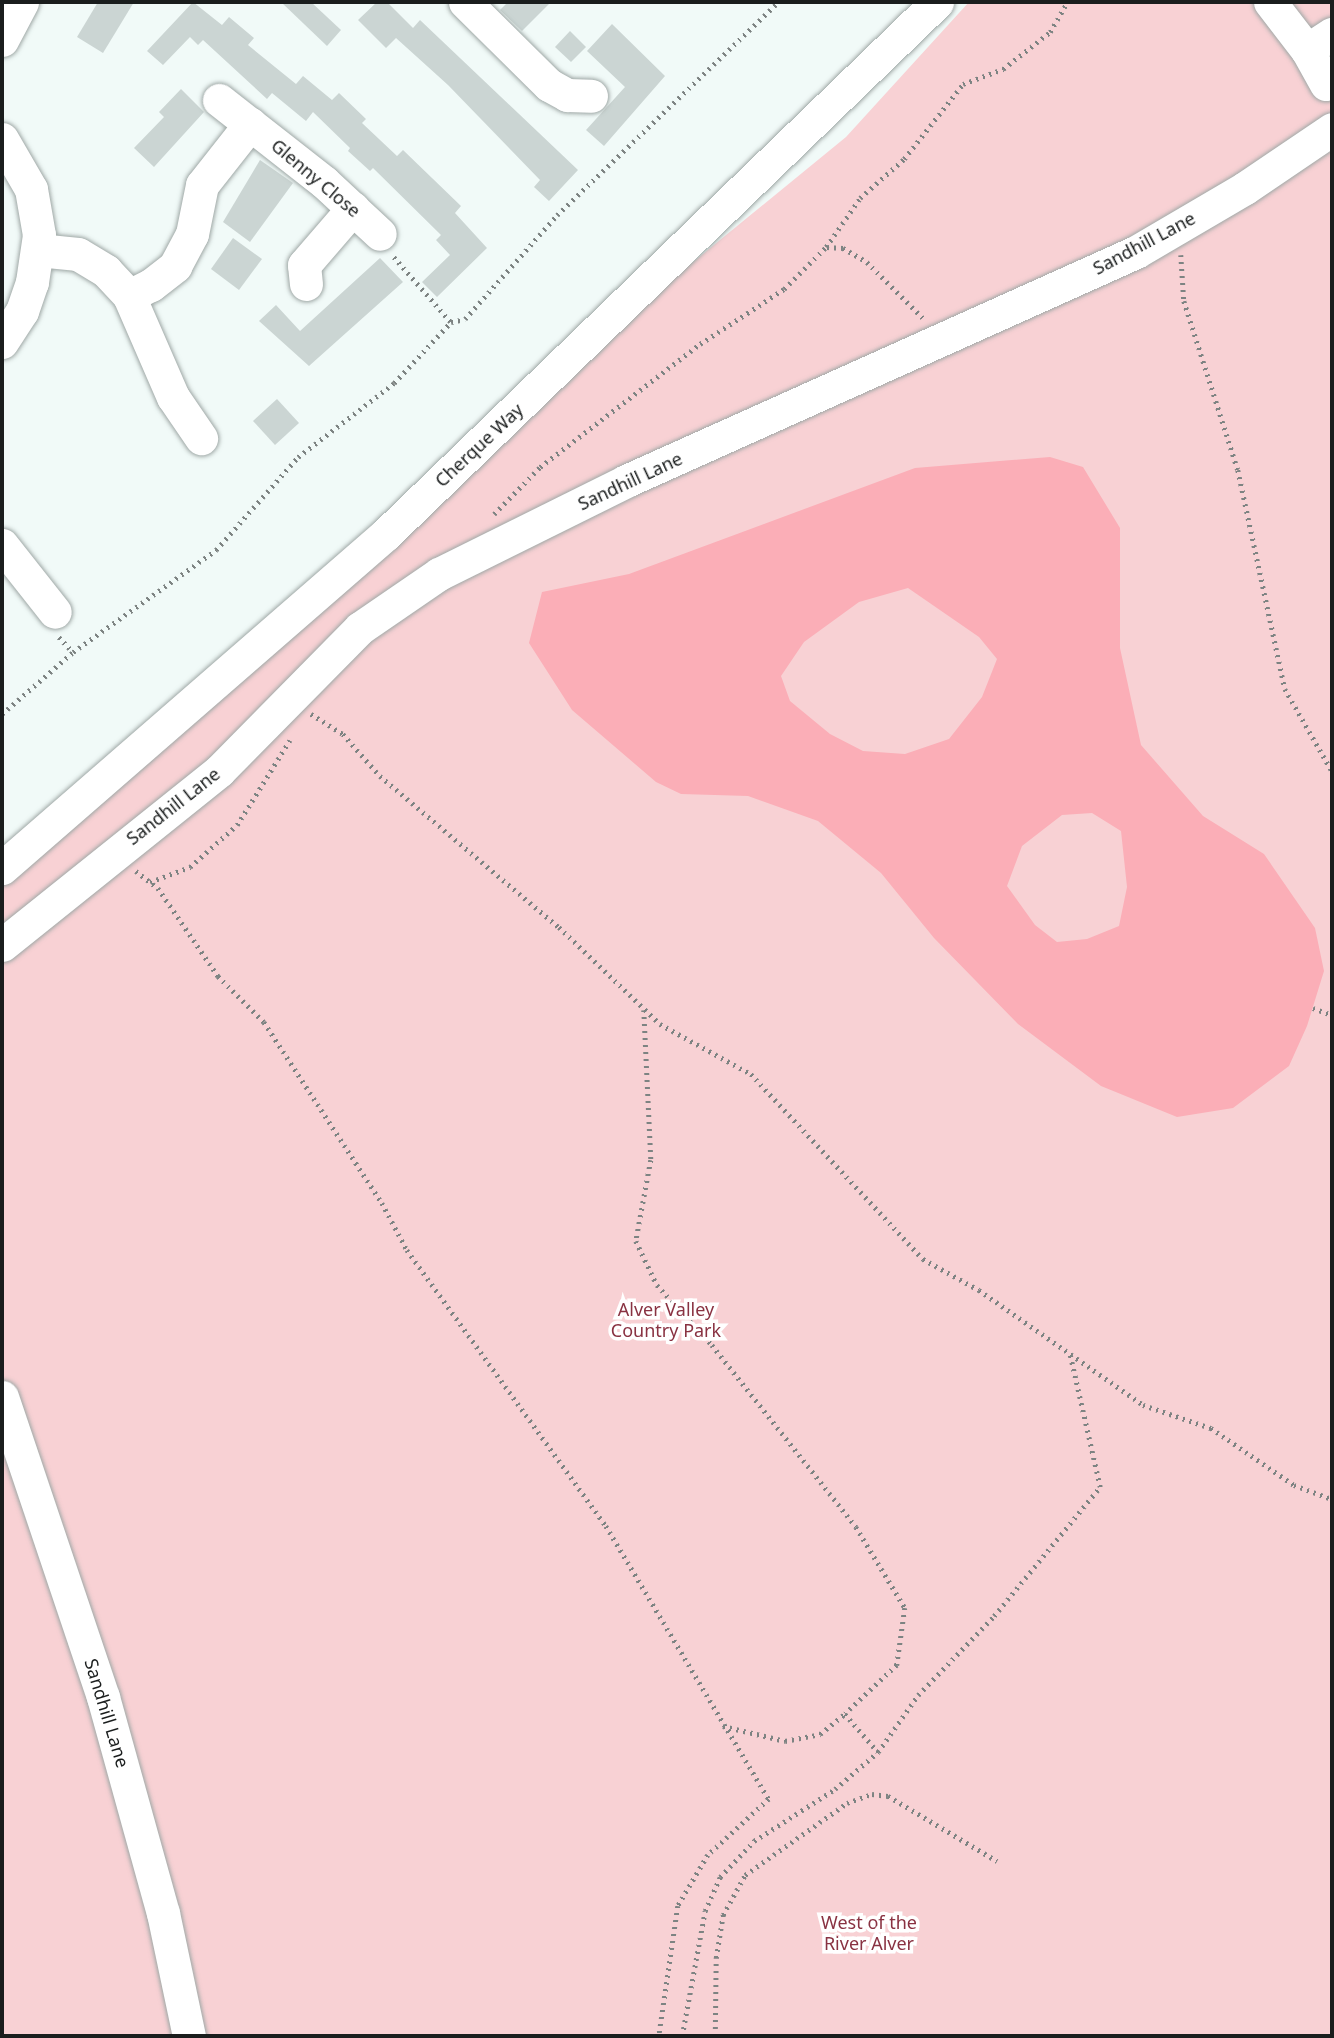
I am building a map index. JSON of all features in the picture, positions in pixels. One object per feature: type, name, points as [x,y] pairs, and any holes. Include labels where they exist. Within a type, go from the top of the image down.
[{"type":"street","points":[[2,40],[22,2]]},
{"type":"street","points":[[467,2],[525,63],[566,95],[591,96]]},
{"type":"street","name":"Cherque Way","points":[[2,868],[386,534],[937,2]]},
{"type":"street","points":[[1270,2],[1320,42],[1326,85]]},
{"type":"street","name":"Glenny Close","points":[[219,100],[380,234]]},
{"type":"street","points":[[129,296],[175,266],[192,234],[202,185],[250,124]]},
{"type":"street","name":"Sandhill Lane","points":[[2,945],[219,771],[360,628],[439,574],[626,481],[940,342],[1136,251],[1332,129]]},
{"type":"street","points":[[2,139],[31,189],[38,250],[22,311],[2,342]]},
{"type":"street","points":[[306,284],[304,265],[352,208]]},
{"type":"street","points":[[38,250],[78,254],[106,271],[129,296],[173,397],[201,438]]},
{"type":"street","points":[[10,555],[55,612]]},
{"type":"street","name":"Sandhill Lane","points":[[2,1397],[103,1697],[163,1913],[189,2036]]},
{"type":"path","points":[[2,714],[72,652],[216,550],[298,457],[394,383],[451,322],[465,319],[557,215],[778,2]]},
{"type":"path","points":[[488,520],[540,467],[700,344],[784,289],[826,247],[860,198],[904,159],[963,84],[1003,69],[1050,32],[1067,2]]},
{"type":"path","points":[[1179,226],[1184,301],[1238,470],[1285,689],[1332,771]]},
{"type":"path","points":[[380,234],[396,261],[451,322]]},
{"type":"path","points":[[826,247],[843,248],[867,262],[920,314],[940,342]]},
{"type":"path","points":[[301,722],[306,711],[343,734],[380,776],[559,927],[660,1024],[751,1074],[923,1259],[1069,1351],[1143,1405],[1211,1429],[1294,1485],[1332,1499]]},
{"type":"path","points":[[150,882],[190,867],[237,825],[295,732]]},
{"type":"path","points":[[113,854],[150,882],[218,976],[264,1022],[382,1203],[407,1250],[606,1526],[769,1799],[708,1855],[678,1906],[659,2036]]},
{"type":"path","points":[[1312,1008],[1332,1014]]},
{"type":"path","points":[[644,1009],[651,1160],[636,1241],[657,1285],[712,1345],[856,1527],[905,1608],[897,1665],[820,1734],[785,1741],[723,1726]]},
{"type":"path","points":[[682,2036],[705,1911],[720,1877],[754,1841],[835,1789],[878,1752],[918,1695],[994,1616],[1100,1486],[1069,1351]]},
{"type":"path","points":[[845,1714],[878,1752]]},
{"type":"path","points":[[715,2036],[716,1958],[723,1915],[745,1875],[847,1803],[872,1794],[888,1796],[997,1861]]},
{"type":"green space","name":"Alver Valley Country Park","points":[[969,2],[1332,2],[1332,2036],[2,2036],[2,868],[550,379],[846,137]]},
{"type":"shaded area","points":[[1050,457],[1083,467],[1120,528],[1120,648],[1141,745],[1203,816],[1264,854],[1315,928],[1324,971],[1307,1026],[1289,1066],[1233,1108],[1177,1117],[1101,1086],[1018,1024],[934,938],[881,873],[818,821],[748,796],[681,794],[656,782],[572,710],[529,643],[542,592],[629,574],[915,468]],"holes":[[[908,588],[979,637],[997,659],[982,697],[949,739],[905,754],[863,751],[830,734],[790,701],[781,676],[804,642],[859,602]],[[1092,813],[1121,831],[1127,887],[1119,926],[1087,939],[1057,942],[1035,925],[1007,886],[1022,846],[1062,815]]]},
{"type":"building","points":[[98,2],[134,2],[103,53],[77,37]]},
{"type":"building","points":[[193,2],[222,25],[229,17],[254,38],[248,45],[296,84],[303,76],[332,100],[339,93],[366,119],[362,123],[397,156],[403,150],[461,206],[455,213],[487,248],[437,297],[422,282],[450,255],[436,240],[441,235],[373,168],[370,171],[348,151],[350,148],[313,112],[306,121],[272,93],[267,99],[203,40],[198,45],[190,37],[163,65],[147,51]]},
{"type":"building","points":[[281,2],[311,2],[341,30],[327,46]]},
{"type":"building","points":[[377,2],[387,2],[413,28],[420,20],[578,170],[549,201],[534,187],[540,180],[448,85],[396,38],[386,48],[358,20]]},
{"type":"building","points":[[508,2],[551,2],[522,31],[500,10]]},
{"type":"building","points":[[612,24],[665,76],[604,146],[586,130],[625,87],[587,51]]},
{"type":"building","points":[[570,31],[586,47],[571,62],[555,47]]},
{"type":"building","points":[[181,89],[204,112],[154,167],[134,148],[164,117],[159,112]]},
{"type":"building","points":[[260,160],[293,183],[250,242],[223,222]]},
{"type":"building","points":[[233,238],[262,259],[239,290],[211,269]]},
{"type":"building","points":[[380,258],[403,282],[309,366],[259,321],[276,305],[300,331]]},
{"type":"building","points":[[277,399],[299,423],[275,445],[253,421]]},
{"type":"park label","name":"West of the River Alver","points":[[869,1933]]}]
